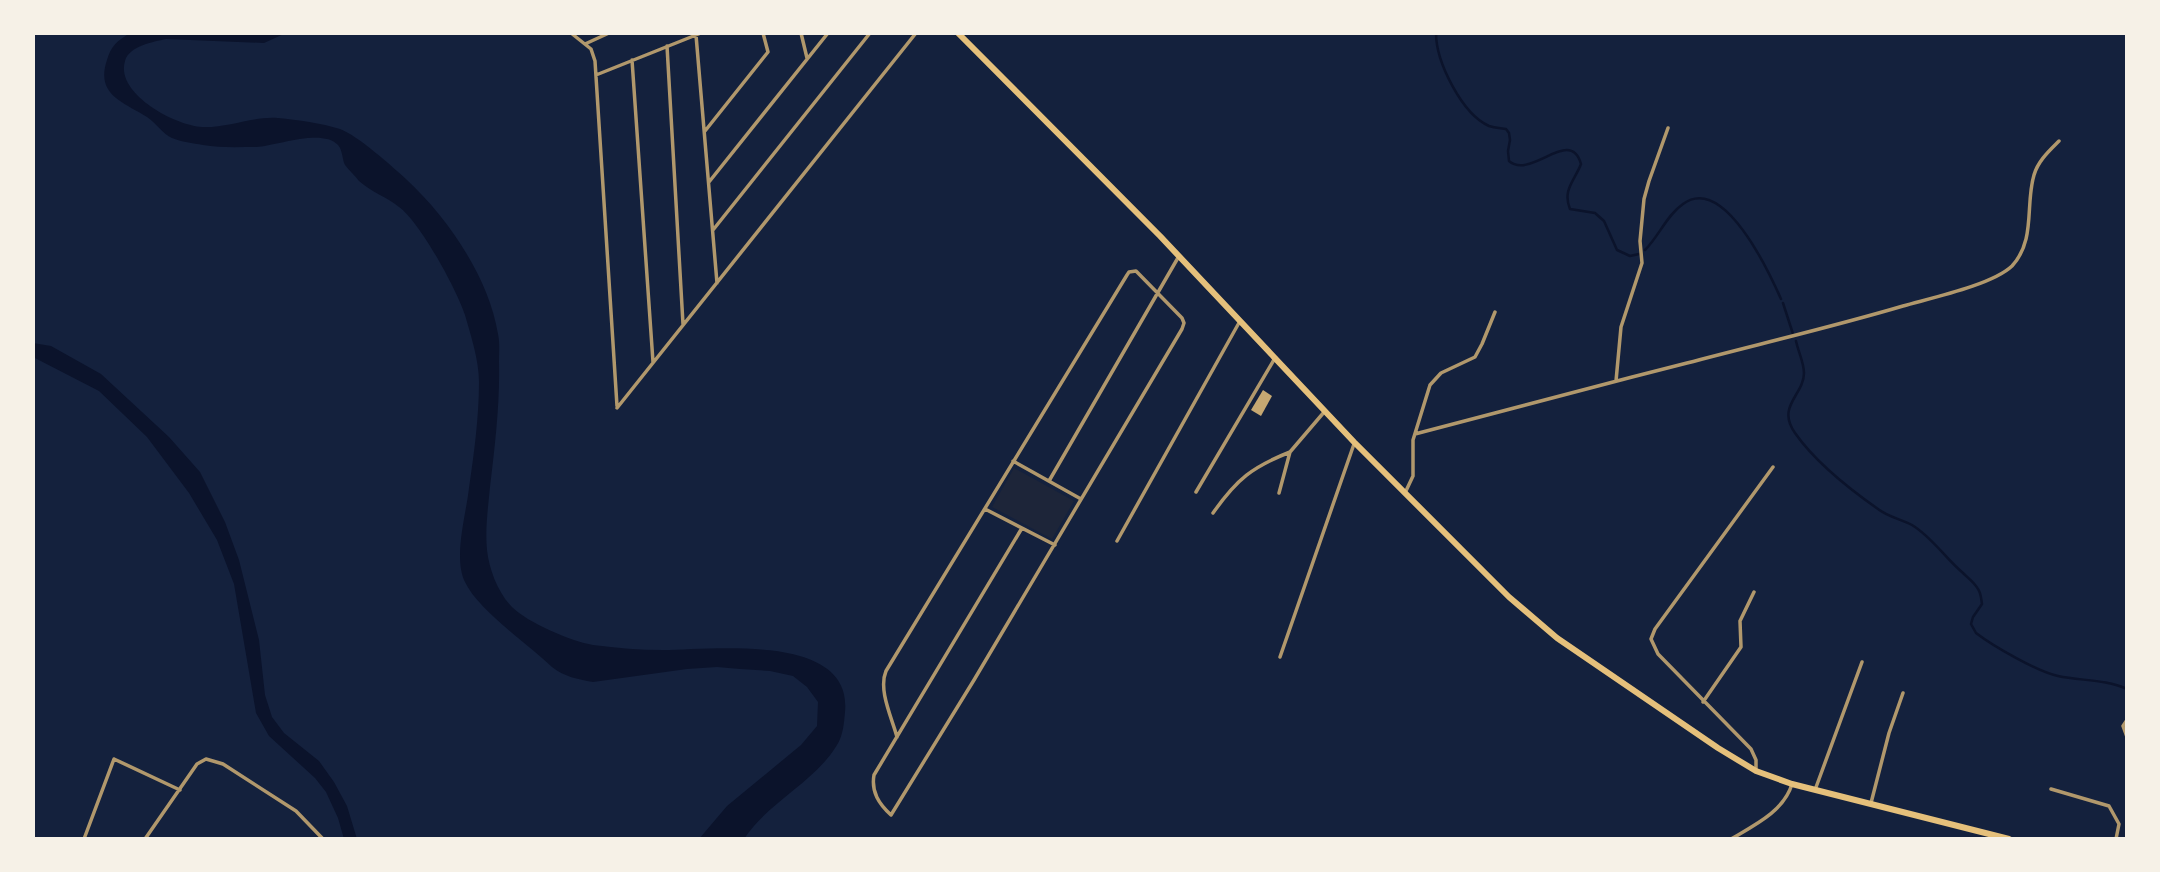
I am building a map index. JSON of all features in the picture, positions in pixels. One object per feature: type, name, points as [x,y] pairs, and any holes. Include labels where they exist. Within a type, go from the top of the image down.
[{"type":"main road","points":[[958,33],[1180,256],[1354,442],[1536,621],[1718,748],[1756,771],[1815,790],[2009,839]]},
{"type":"street","points":[[571,33],[594,55],[617,408],[916,33]]},
{"type":"street","points":[[585,44],[609,33]]},
{"type":"street","points":[[704,132],[768,52],[763,33]]},
{"type":"street","points":[[801,33],[807,59]]},
{"type":"street","points":[[709,182],[828,33]]},
{"type":"street","points":[[713,230],[870,33]]},
{"type":"street","points":[[596,75],[698,34],[718,283]]},
{"type":"street","points":[[667,46],[683,326]]},
{"type":"street","points":[[632,60],[653,363]]},
{"type":"street","points":[[1616,381],[1621,327],[1642,263],[1640,241],[1644,199],[1668,128]]},
{"type":"street","points":[[1415,433],[1873,315],[1999,275],[2011,267],[2024,245],[2034,176],[2043,157],[2059,141]]},
{"type":"street","points":[[1049,481],[1180,256]]},
{"type":"street","points":[[897,737],[883,677],[1126,275],[1133,271],[1140,273],[1182,318],[1182,329],[891,815],[878,801],[872,783],[877,767],[897,737],[1022,528]]},
{"type":"street","points":[[1405,493],[1413,476],[1411,447],[1427,392],[1441,373],[1475,357],[1495,312]]},
{"type":"street","points":[[1116,541],[1241,321]]},
{"type":"street","points":[[1196,492],[1275,358]]},
{"type":"street","points":[[1279,493],[1290,452],[1325,411]]},
{"type":"street","points":[[1280,657],[1354,442]]},
{"type":"street","points":[[1213,513],[1237,482],[1248,473],[1290,452]]},
{"type":"street","points":[[1013,461],[1081,499]]},
{"type":"street","points":[[1756,771],[1756,760],[1751,749],[1658,654],[1652,644],[1652,634],[1773,467]]},
{"type":"street","points":[[985,508],[1055,545]]},
{"type":"street","points":[[1703,702],[1741,647],[1740,621],[1754,592]]},
{"type":"street","points":[[1815,790],[1861,662]]},
{"type":"street","points":[[1871,805],[1885,744],[1903,693]]},
{"type":"street","points":[[2127,720],[2123,726],[2127,737]]},
{"type":"street","points":[[84,839],[114,759],[180,790]]},
{"type":"street","points":[[145,839],[201,761],[206,759],[215,760],[296,811],[323,839]]},
{"type":"street","points":[[1731,839],[1769,815],[1785,799],[1792,783]]},
{"type":"street","points":[[2051,789],[2109,806],[2119,824],[2116,839]]},
{"type":"shaded area","points":[[130,33],[286,33],[264,43],[166,39],[131,52],[125,61],[124,73],[129,85],[150,106],[191,125],[212,127],[278,118],[325,125],[347,132],[365,144],[422,195],[464,250],[486,292],[499,337],[498,409],[486,542],[492,573],[502,595],[512,607],[550,630],[593,645],[654,650],[744,649],[775,651],[804,657],[827,669],[841,686],[845,712],[842,734],[837,745],[816,771],[765,814],[744,839],[699,839],[727,806],[801,745],[817,726],[818,702],[807,687],[793,676],[770,671],[717,667],[593,682],[582,680],[552,667],[492,615],[465,582],[460,561],[477,422],[478,365],[461,304],[427,241],[399,207],[359,181],[345,165],[338,145],[331,140],[310,138],[256,147],[229,147],[187,142],[169,136],[147,117],[121,102],[105,82],[104,72],[110,51]]},
{"type":"shaded area","points":[[33,343],[51,346],[101,374],[169,437],[200,472],[225,522],[239,560],[259,640],[265,695],[272,717],[284,733],[319,761],[334,782],[347,806],[357,839],[344,839],[326,792],[315,778],[269,736],[256,713],[234,584],[217,540],[189,493],[147,437],[99,391],[33,357]]},
{"type":"shaded area","points":[[1014,468],[1074,501],[1052,539],[992,507]]},
{"type":"building","points":[[1263,390],[1272,396],[1261,416],[1251,410]]},
{"type":"waterway","points":[[1436,33],[1440,58],[1460,99],[1479,120],[1489,126],[1506,129],[1509,133],[1509,161],[1518,165],[1528,164],[1559,151],[1568,150],[1576,154],[1581,164],[1568,191],[1570,209],[1595,213],[1604,221],[1617,250],[1630,256],[1639,254]]},
{"type":"waterway","points":[[1645,250],[1672,214],[1683,204],[1698,198],[1714,202],[1743,230],[1756,249],[1781,299]]},
{"type":"waterway","points":[[1783,303],[1793,334]]},
{"type":"waterway","points":[[1796,341],[1804,373],[1803,381],[1789,408],[1790,424],[1795,433],[1813,455],[1844,484],[1882,512],[1919,530],[1973,582],[1980,592],[1982,604],[1971,624],[1976,633],[2016,658],[2049,674],[2110,683],[2127,689]]}]
